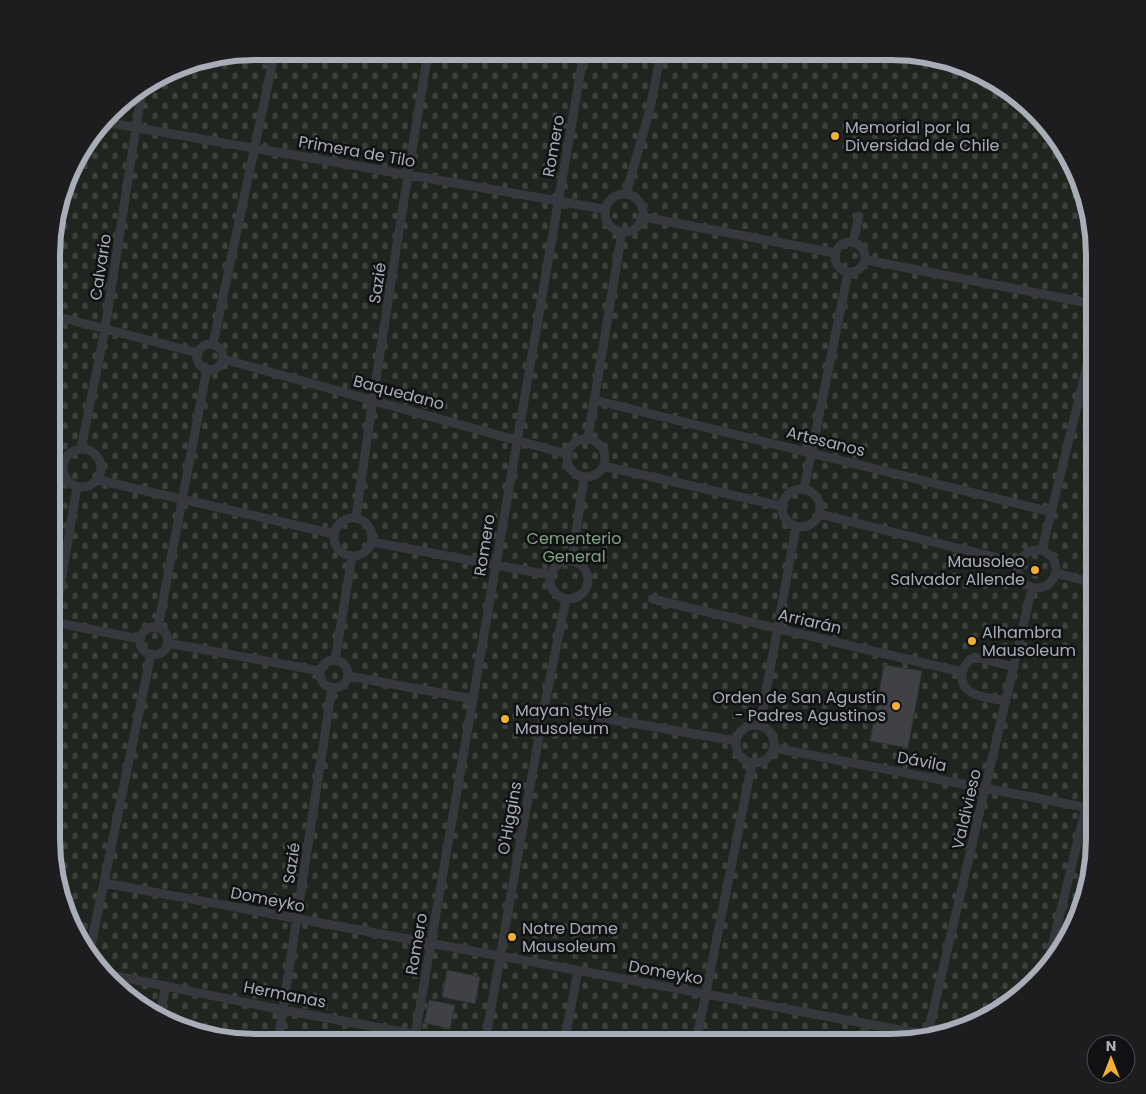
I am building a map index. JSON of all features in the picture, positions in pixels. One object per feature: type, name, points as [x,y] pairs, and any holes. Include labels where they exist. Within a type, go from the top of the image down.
[{"type":"lane","points":[[214,344],[273,60]]},
{"type":"lane","name":"Sazié","points":[[356,518],[372,400],[427,60]]},
{"type":"lane","name":"Romero","points":[[416,1034],[583,60]]},
{"type":"lane","points":[[626,194],[650,109],[659,60]]},
{"type":"lane","name":"Calvario","points":[[81,449],[105,329],[141,97]]},
{"type":"lane","name":"Primera de Tilo","points":[[111,123],[604,209]]},
{"type":"lane","points":[[626,194],[637,199],[641,204],[643,217],[633,230],[622,232],[610,227],[604,216],[604,209],[614,196],[626,194]]},
{"type":"lane","points":[[853,242],[859,216]]},
{"type":"lane","points":[[643,217],[836,253]]},
{"type":"lane","points":[[588,438],[622,232]]},
{"type":"lane","points":[[853,242],[861,247],[866,255],[866,260],[861,268],[853,273],[848,273],[839,268],[835,258],[840,246],[844,243],[853,242]]},
{"type":"lane","points":[[866,260],[1086,302]]},
{"type":"lane","points":[[804,489],[848,273]]},
{"type":"lane","points":[[60,317],[198,353]]},
{"type":"lane","points":[[214,344],[222,352],[221,363],[215,369],[207,370],[200,365],[197,357],[198,353],[202,346],[214,344]]},
{"type":"lane","name":"Baquedano","points":[[222,359],[566,454]]},
{"type":"lane","points":[[158,627],[207,370]]},
{"type":"lane","points":[[1042,550],[1086,370]]},
{"type":"lane","name":"Artesanos","points":[[594,400],[1051,512]]},
{"type":"lane","points":[[588,438],[595,440],[600,445],[604,451],[605,458],[604,466],[599,472],[592,476],[584,477],[576,475],[570,470],[566,454],[574,442],[588,438]]},
{"type":"lane","points":[[60,466],[74,450],[81,449],[95,453],[99,459],[101,473],[93,485],[85,488],[77,487],[70,483],[60,471]]},
{"type":"lane","points":[[604,466],[781,506]]},
{"type":"lane","points":[[572,560],[584,477]]},
{"type":"lane","points":[[98,480],[334,534]]},
{"type":"lane","points":[[60,584],[77,487]]},
{"type":"lane","points":[[804,489],[816,496],[819,502],[819,514],[808,526],[796,527],[783,517],[781,506],[783,499],[792,490],[804,489]]},
{"type":"lane","points":[[819,514],[1018,562]]},
{"type":"lane","points":[[356,518],[367,524],[373,536],[372,542],[364,553],[352,557],[340,552],[334,540],[334,534],[339,524],[344,520],[356,518]]},
{"type":"lane","points":[[760,725],[796,527]]},
{"type":"lane","points":[[372,542],[550,575]]},
{"type":"lane","points":[[1042,550],[1052,556],[1056,573],[1053,579],[1044,587],[1032,588],[1026,586],[1018,575],[1018,562],[1025,553],[1042,550]]},
{"type":"lane","points":[[335,660],[352,557]]},
{"type":"lane","points":[[572,560],[584,568],[588,574],[588,582],[582,594],[575,598],[566,599],[553,591],[550,575],[558,564],[572,560]]},
{"type":"lane","points":[[1056,573],[1086,581]]},
{"type":"lane","name":"Valdivieso","points":[[929,1030],[1032,588]]},
{"type":"lane","name":"O'Higgins","points":[[486,1034],[544,708],[566,599]]},
{"type":"lane","name":"Arriarán","points":[[652,600],[962,672]]},
{"type":"lane","points":[[60,625],[140,639]]},
{"type":"lane","points":[[153,626],[158,627],[167,635],[168,643],[160,654],[147,653],[141,647],[140,639],[144,630],[153,626]]},
{"type":"lane","points":[[168,643],[320,671]]},
{"type":"lane","points":[[91,944],[151,654]]},
{"type":"lane","points":[[1006,701],[972,694],[965,688],[962,681],[962,672],[965,664],[971,659],[979,658],[1014,667]]},
{"type":"lane","points":[[335,660],[344,664],[348,671],[348,676],[341,686],[332,687],[324,684],[320,671],[328,662],[335,660]]},
{"type":"lane","points":[[348,676],[474,698]]},
{"type":"lane","name":"Sazié","points":[[279,1034],[332,687]]},
{"type":"lane","points":[[544,708],[736,741]]},
{"type":"lane","points":[[760,725],[765,727],[773,736],[774,748],[768,758],[752,763],[741,757],[736,747],[736,741],[742,730],[747,726],[760,725]]},
{"type":"lane","name":"Dávila","points":[[774,748],[1086,807]]},
{"type":"lane","points":[[698,1034],[752,763]]},
{"type":"lane","points":[[1052,949],[1086,823]]},
{"type":"lane","name":"Domeyko","points":[[104,883],[912,1033]]},
{"type":"lane","points":[[566,1034],[578,971]]},
{"type":"lane","name":"Hermanas","points":[[116,976],[396,1034]]},
{"type":"lane","points":[[161,1010],[166,986]]},
{"type":"lane","points":[[864,1034],[866,1024]]},
{"type":"green space","name":"Cementerio General","points":[[242,60],[904,60],[954,70],[977,80],[1010,100],[1038,126],[1060,157],[1076,192],[1086,242],[1086,852],[1076,902],[1066,925],[1046,958],[1020,986],[989,1008],[954,1024],[904,1034],[242,1034],[192,1024],[169,1014],[136,994],[108,968],[86,937],[70,902],[60,852],[60,242],[70,192],[80,169],[100,136],[126,108],[157,86],[192,70]]},
{"type":"building","name":"Orden de San Agustín - Padres Agustinos","points":[[884,665],[922,671],[908,748],[870,741]]},
{"type":"building","points":[[447,970],[480,977],[475,1004],[442,997]]},
{"type":"building","points":[[429,1000],[455,1005],[450,1029],[424,1023]]},
{"type":"place","name":"Memorial por la Diversidad de Chile","points":[[835,136]]},
{"type":"place","name":"Mausoleo Salvador Allende","points":[[1035,570]]},
{"type":"place","name":"Alhambra Mausoleum","points":[[972,641]]},
{"type":"place","name":"Orden de San Agustín - Padres Agustinos","points":[[896,706]]},
{"type":"place","name":"Mayan Style Mausoleum","points":[[505,719]]},
{"type":"place","name":"Notre Dame Mausoleum","points":[[512,937]]}]
